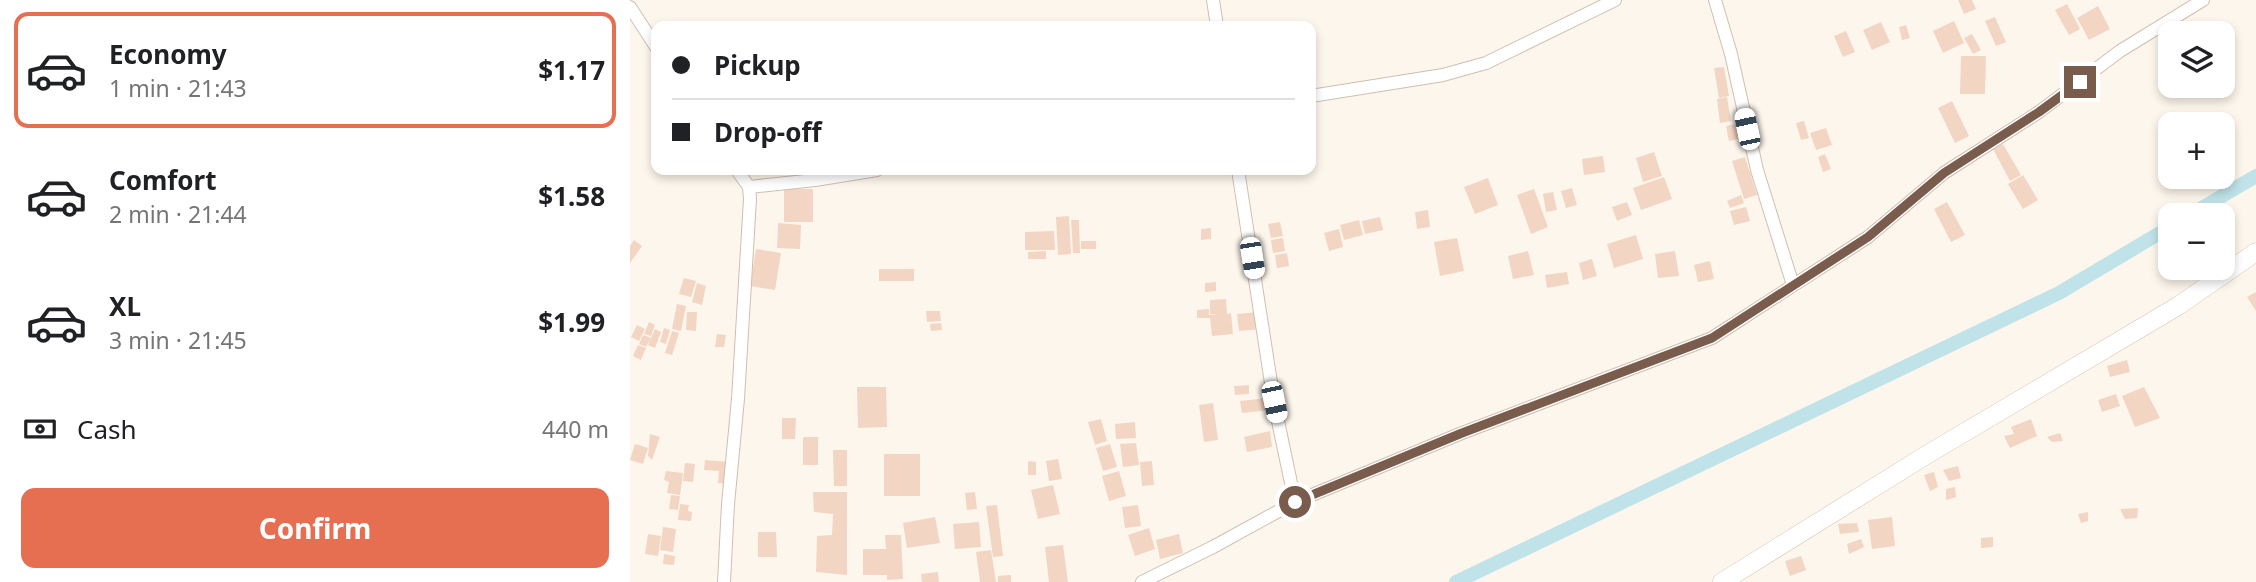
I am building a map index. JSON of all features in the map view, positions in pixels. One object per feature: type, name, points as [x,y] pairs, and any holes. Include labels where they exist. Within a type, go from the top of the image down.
[{"type":"street","points":[[1213,0],[1216,21]]},
{"type":"street","points":[[1316,95],[1443,75],[1486,63],[1615,0]]},
{"type":"street","points":[[1715,0],[1731,54],[1757,170],[1793,285]]},
{"type":"street","points":[[1142,582],[1295,502],[1462,433],[1712,338],[1868,237],[1944,173],[2039,112],[2120,51],[2203,0]]},
{"type":"street","points":[[630,7],[651,39]]},
{"type":"street","points":[[724,582],[738,399],[749,187],[741,175]]},
{"type":"street","points":[[749,187],[846,175]]},
{"type":"street","points":[[1239,175],[1274,402],[1295,502]]},
{"type":"street","points":[[1721,582],[1917,461],[2178,306],[2256,251]]},
{"type":"building","points":[[1958,0],[1972,0],[1976,9],[1964,14]]},
{"type":"building","points":[[2067,4],[2080,29],[2069,35],[2055,10]]},
{"type":"building","points":[[2098,6],[2110,29],[2089,40],[2077,18]]},
{"type":"building","points":[[1995,17],[2006,42],[1996,46],[1985,21]]},
{"type":"building","points":[[1954,21],[1964,43],[1943,53],[1933,31]]},
{"type":"building","points":[[1881,22],[1890,42],[1872,50],[1863,30]]},
{"type":"building","points":[[1906,25],[1910,38],[1902,40],[1899,27]]},
{"type":"building","points":[[1846,31],[1855,52],[1843,57],[1834,36]]},
{"type":"building","points":[[1972,34],[1981,50],[1973,54],[1964,38]]},
{"type":"building","points":[[1961,56],[1986,56],[1985,94],[1960,94]]},
{"type":"building","points":[[1724,67],[1729,96],[1719,98],[1714,68]]},
{"type":"building","points":[[1727,97],[1731,121],[1720,123],[1717,99]]},
{"type":"building","points":[[1952,101],[1969,136],[1955,143],[1938,108]]},
{"type":"building","points":[[1804,121],[1809,138],[1801,140],[1796,123]]},
{"type":"building","points":[[1736,124],[1738,139],[1729,141],[1726,126]]},
{"type":"building","points":[[1826,128],[1832,145],[1816,150],[1810,133]]},
{"type":"building","points":[[2003,144],[2021,175],[2010,181],[1993,149]]},
{"type":"building","points":[[1654,152],[1662,176],[1643,182],[1636,158]]},
{"type":"building","points":[[1825,154],[1831,169],[1823,172],[1818,157]]},
{"type":"building","points":[[1603,156],[1605,172],[1584,175],[1582,159]]},
{"type":"building","points":[[1745,157],[1757,195],[1744,199],[1732,161]]},
{"type":"building","points":[[2023,175],[2038,200],[2023,209],[2008,184]]},
{"type":"building","points":[[1664,177],[1672,199],[1641,210],[1633,188]]},
{"type":"building","points":[[1488,178],[1498,205],[1475,214],[1464,187]]},
{"type":"building","points":[[1572,188],[1577,205],[1566,208],[1561,191]]},
{"type":"building","points":[[784,189],[813,189],[813,222],[784,222]]},
{"type":"building","points":[[1534,189],[1548,227],[1531,234],[1517,195]]},
{"type":"building","points":[[1553,192],[1557,210],[1546,212],[1543,194]]},
{"type":"building","points":[[1741,195],[1744,203],[1730,208],[1727,201]]},
{"type":"building","points":[[1627,202],[1632,215],[1617,221],[1612,207]]},
{"type":"building","points":[[1947,202],[1965,235],[1951,242],[1934,209]]},
{"type":"building","points":[[1746,207],[1750,221],[1734,225],[1730,211]]},
{"type":"building","points":[[1428,210],[1430,227],[1417,229],[1415,212]]},
{"type":"building","points":[[1069,216],[1071,254],[1058,255],[1056,217]]},
{"type":"building","points":[[1380,217],[1383,230],[1365,234],[1362,221]]},
{"type":"building","points":[[1071,220],[1079,220],[1080,253],[1073,253]]},
{"type":"building","points":[[1359,220],[1363,235],[1344,240],[1340,225]]},
{"type":"building","points":[[1280,222],[1283,236],[1271,238],[1268,224]]},
{"type":"building","points":[[778,223],[801,225],[800,249],[777,248]]},
{"type":"building","points":[[1211,228],[1211,239],[1201,240],[1201,229]]},
{"type":"building","points":[[1339,229],[1343,247],[1329,251],[1324,233]]},
{"type":"building","points":[[1054,231],[1055,250],[1025,250],[1025,232]]},
{"type":"building","points":[[1636,235],[1643,259],[1614,268],[1607,244]]},
{"type":"building","points":[[1283,238],[1285,251],[1273,253],[1271,240]]},
{"type":"building","points":[[1457,238],[1464,271],[1440,276],[1434,242]]},
{"type":"building","points":[[634,240],[642,246],[630,263],[630,246]]},
{"type":"building","points":[[1081,241],[1096,241],[1096,249],[1081,249]]},
{"type":"building","points":[[756,249],[781,253],[775,290],[750,286]]},
{"type":"building","points":[[1046,251],[1046,259],[1028,259],[1028,252]]},
{"type":"building","points":[[1528,251],[1534,275],[1513,279],[1508,256]]},
{"type":"building","points":[[1675,251],[1679,276],[1658,278],[1655,254]]},
{"type":"building","points":[[1287,253],[1289,266],[1277,268],[1275,255]]},
{"type":"building","points":[[1592,259],[1597,276],[1583,280],[1579,263]]},
{"type":"building","points":[[1710,261],[1714,279],[1698,282],[1694,265]]},
{"type":"building","points":[[879,269],[914,269],[914,281],[879,281]]},
{"type":"building","points":[[1567,272],[1569,284],[1547,288],[1545,275]]},
{"type":"building","points":[[684,278],[696,281],[691,297],[679,294]]},
{"type":"building","points":[[1216,282],[1216,291],[1205,292],[1205,283]]},
{"type":"building","points":[[697,283],[706,286],[702,305],[692,302]]},
{"type":"building","points":[[2256,292],[2256,311],[2247,297]]},
{"type":"building","points":[[1226,299],[1227,314],[1231,313],[1233,334],[1212,336],[1210,318],[1197,318],[1197,310],[1209,309],[1209,315],[1219,314],[1210,314],[1210,300]]},
{"type":"building","points":[[677,304],[686,306],[681,331],[672,329]]},
{"type":"building","points":[[926,311],[940,311],[941,321],[927,322]]},
{"type":"building","points":[[687,312],[697,312],[696,331],[686,330]]},
{"type":"building","points":[[1259,312],[1261,329],[1239,331],[1237,314]]},
{"type":"building","points":[[649,322],[655,325],[651,336],[644,334]]},
{"type":"building","points":[[941,323],[942,330],[931,331],[930,324]]},
{"type":"building","points":[[637,325],[645,329],[639,341],[631,337]]},
{"type":"building","points":[[664,328],[670,330],[666,344],[660,342]]},
{"type":"building","points":[[655,329],[661,332],[655,348],[648,345]]},
{"type":"building","points":[[672,331],[679,333],[672,355],[665,353]]},
{"type":"building","points":[[717,334],[726,335],[724,347],[715,347]]},
{"type":"building","points":[[643,335],[651,338],[646,347],[639,344]]},
{"type":"building","points":[[638,345],[646,348],[641,360],[633,356]]},
{"type":"building","points":[[2127,360],[2130,372],[2110,377],[2107,366]]},
{"type":"building","points":[[1249,385],[1249,394],[1235,395],[1234,386]]},
{"type":"building","points":[[857,387],[886,387],[887,427],[858,428]]},
{"type":"building","points":[[2144,387],[2160,418],[2135,427],[2122,396]]},
{"type":"building","points":[[2116,394],[2120,406],[2102,412],[2098,400]]},
{"type":"building","points":[[1267,398],[1269,410],[1242,413],[1240,401]]},
{"type":"building","points":[[1213,403],[1218,440],[1204,442],[1199,405]]},
{"type":"building","points":[[782,418],[796,418],[795,439],[782,439]]},
{"type":"building","points":[[1101,419],[1107,441],[1095,445],[1088,422]]},
{"type":"building","points":[[2031,419],[2037,436],[2010,448],[2004,436],[2014,434],[2011,427]]},
{"type":"building","points":[[1135,422],[1136,438],[1116,439],[1115,424]]},
{"type":"building","points":[[1270,431],[1272,447],[1247,452],[1244,437]]},
{"type":"building","points":[[2060,433],[2063,441],[2052,442],[2047,437]]},
{"type":"building","points":[[650,434],[660,437],[652,460],[648,456]]},
{"type":"building","points":[[803,437],[818,437],[818,465],[803,465]]},
{"type":"building","points":[[1136,443],[1139,465],[1123,467],[1120,444]]},
{"type":"building","points":[[635,444],[648,448],[643,464],[630,460]]},
{"type":"building","points":[[1110,444],[1117,467],[1103,471],[1096,448]]},
{"type":"building","points":[[833,450],[847,450],[847,486],[834,486]]},
{"type":"building","points":[[884,454],[920,454],[920,496],[884,496]]},
{"type":"building","points":[[1058,459],[1062,479],[1049,481],[1046,461]]},
{"type":"building","points":[[705,460],[730,462],[725,484],[718,483],[719,471],[704,470]]},
{"type":"building","points":[[1028,461],[1036,462],[1036,475],[1028,475]]},
{"type":"building","points":[[1152,461],[1154,485],[1142,486],[1140,462]]},
{"type":"building","points":[[685,463],[695,464],[693,482],[683,481]]},
{"type":"building","points":[[1958,466],[1961,478],[1949,481],[1943,470]]},
{"type":"building","points":[[666,471],[683,473],[680,495],[667,493],[669,482],[664,480]]},
{"type":"building","points":[[1119,471],[1126,496],[1109,501],[1102,476]]},
{"type":"building","points":[[1934,472],[1938,487],[1930,491],[1924,475]]},
{"type":"building","points":[[1053,485],[1060,514],[1038,519],[1031,490]]},
{"type":"building","points":[[1955,487],[1956,497],[1946,500],[1946,489]]},
{"type":"building","points":[[813,492],[847,492],[847,575],[816,572],[817,536],[832,535],[833,514],[814,512]]},
{"type":"building","points":[[975,492],[977,509],[967,510],[965,493]]},
{"type":"building","points":[[671,495],[680,496],[678,510],[669,509]]},
{"type":"building","points":[[680,504],[689,505],[688,511],[692,512],[691,521],[678,520]]},
{"type":"building","points":[[997,505],[1003,556],[993,557],[986,506]]},
{"type":"building","points":[[1138,505],[1141,526],[1125,528],[1122,507]]},
{"type":"building","points":[[2138,508],[2137,518],[2125,519],[2120,509]]},
{"type":"building","points":[[2088,512],[2088,521],[2081,523],[2078,514]]},
{"type":"building","points":[[935,517],[940,543],[907,548],[903,523]]},
{"type":"building","points":[[1892,517],[1895,546],[1872,549],[1868,520]]},
{"type":"building","points":[[979,522],[981,547],[955,549],[953,524]]},
{"type":"building","points":[[1857,523],[1859,532],[1840,534],[1838,524]]},
{"type":"building","points":[[663,527],[676,529],[673,552],[660,550]]},
{"type":"building","points":[[1149,528],[1155,549],[1135,556],[1128,535]]},
{"type":"building","points":[[758,532],[776,532],[777,557],[758,557]]},
{"type":"building","points":[[648,534],[661,536],[658,556],[645,554]]},
{"type":"building","points":[[1179,534],[1183,553],[1160,559],[1156,540]]},
{"type":"building","points":[[885,535],[901,535],[903,579],[887,580],[887,575],[863,575],[863,549],[886,549]]},
{"type":"building","points":[[1993,537],[1993,547],[1981,548],[1981,538]]},
{"type":"building","points":[[1861,539],[1864,547],[1849,554],[1847,544]]},
{"type":"building","points":[[1063,545],[1068,582],[1049,582],[1045,547]]},
{"type":"building","points":[[991,550],[996,582],[980,582],[976,552]]},
{"type":"building","points":[[664,554],[675,556],[674,565],[663,564]]},
{"type":"building","points":[[1801,556],[1806,570],[1790,576],[1785,561]]},
{"type":"building","points":[[938,572],[939,582],[922,582],[921,574]]},
{"type":"building","points":[[1011,575],[1011,582],[998,582],[998,576]]},
{"type":"waterway","points":[[2210,203],[2256,176]]},
{"type":"waterway","points":[[1456,582],[2059,293],[2158,234]]},
{"type":"route","points":[[1295,502],[1462,433],[1712,338],[1868,237],[1944,173],[2039,112],[2080,82]]}]
